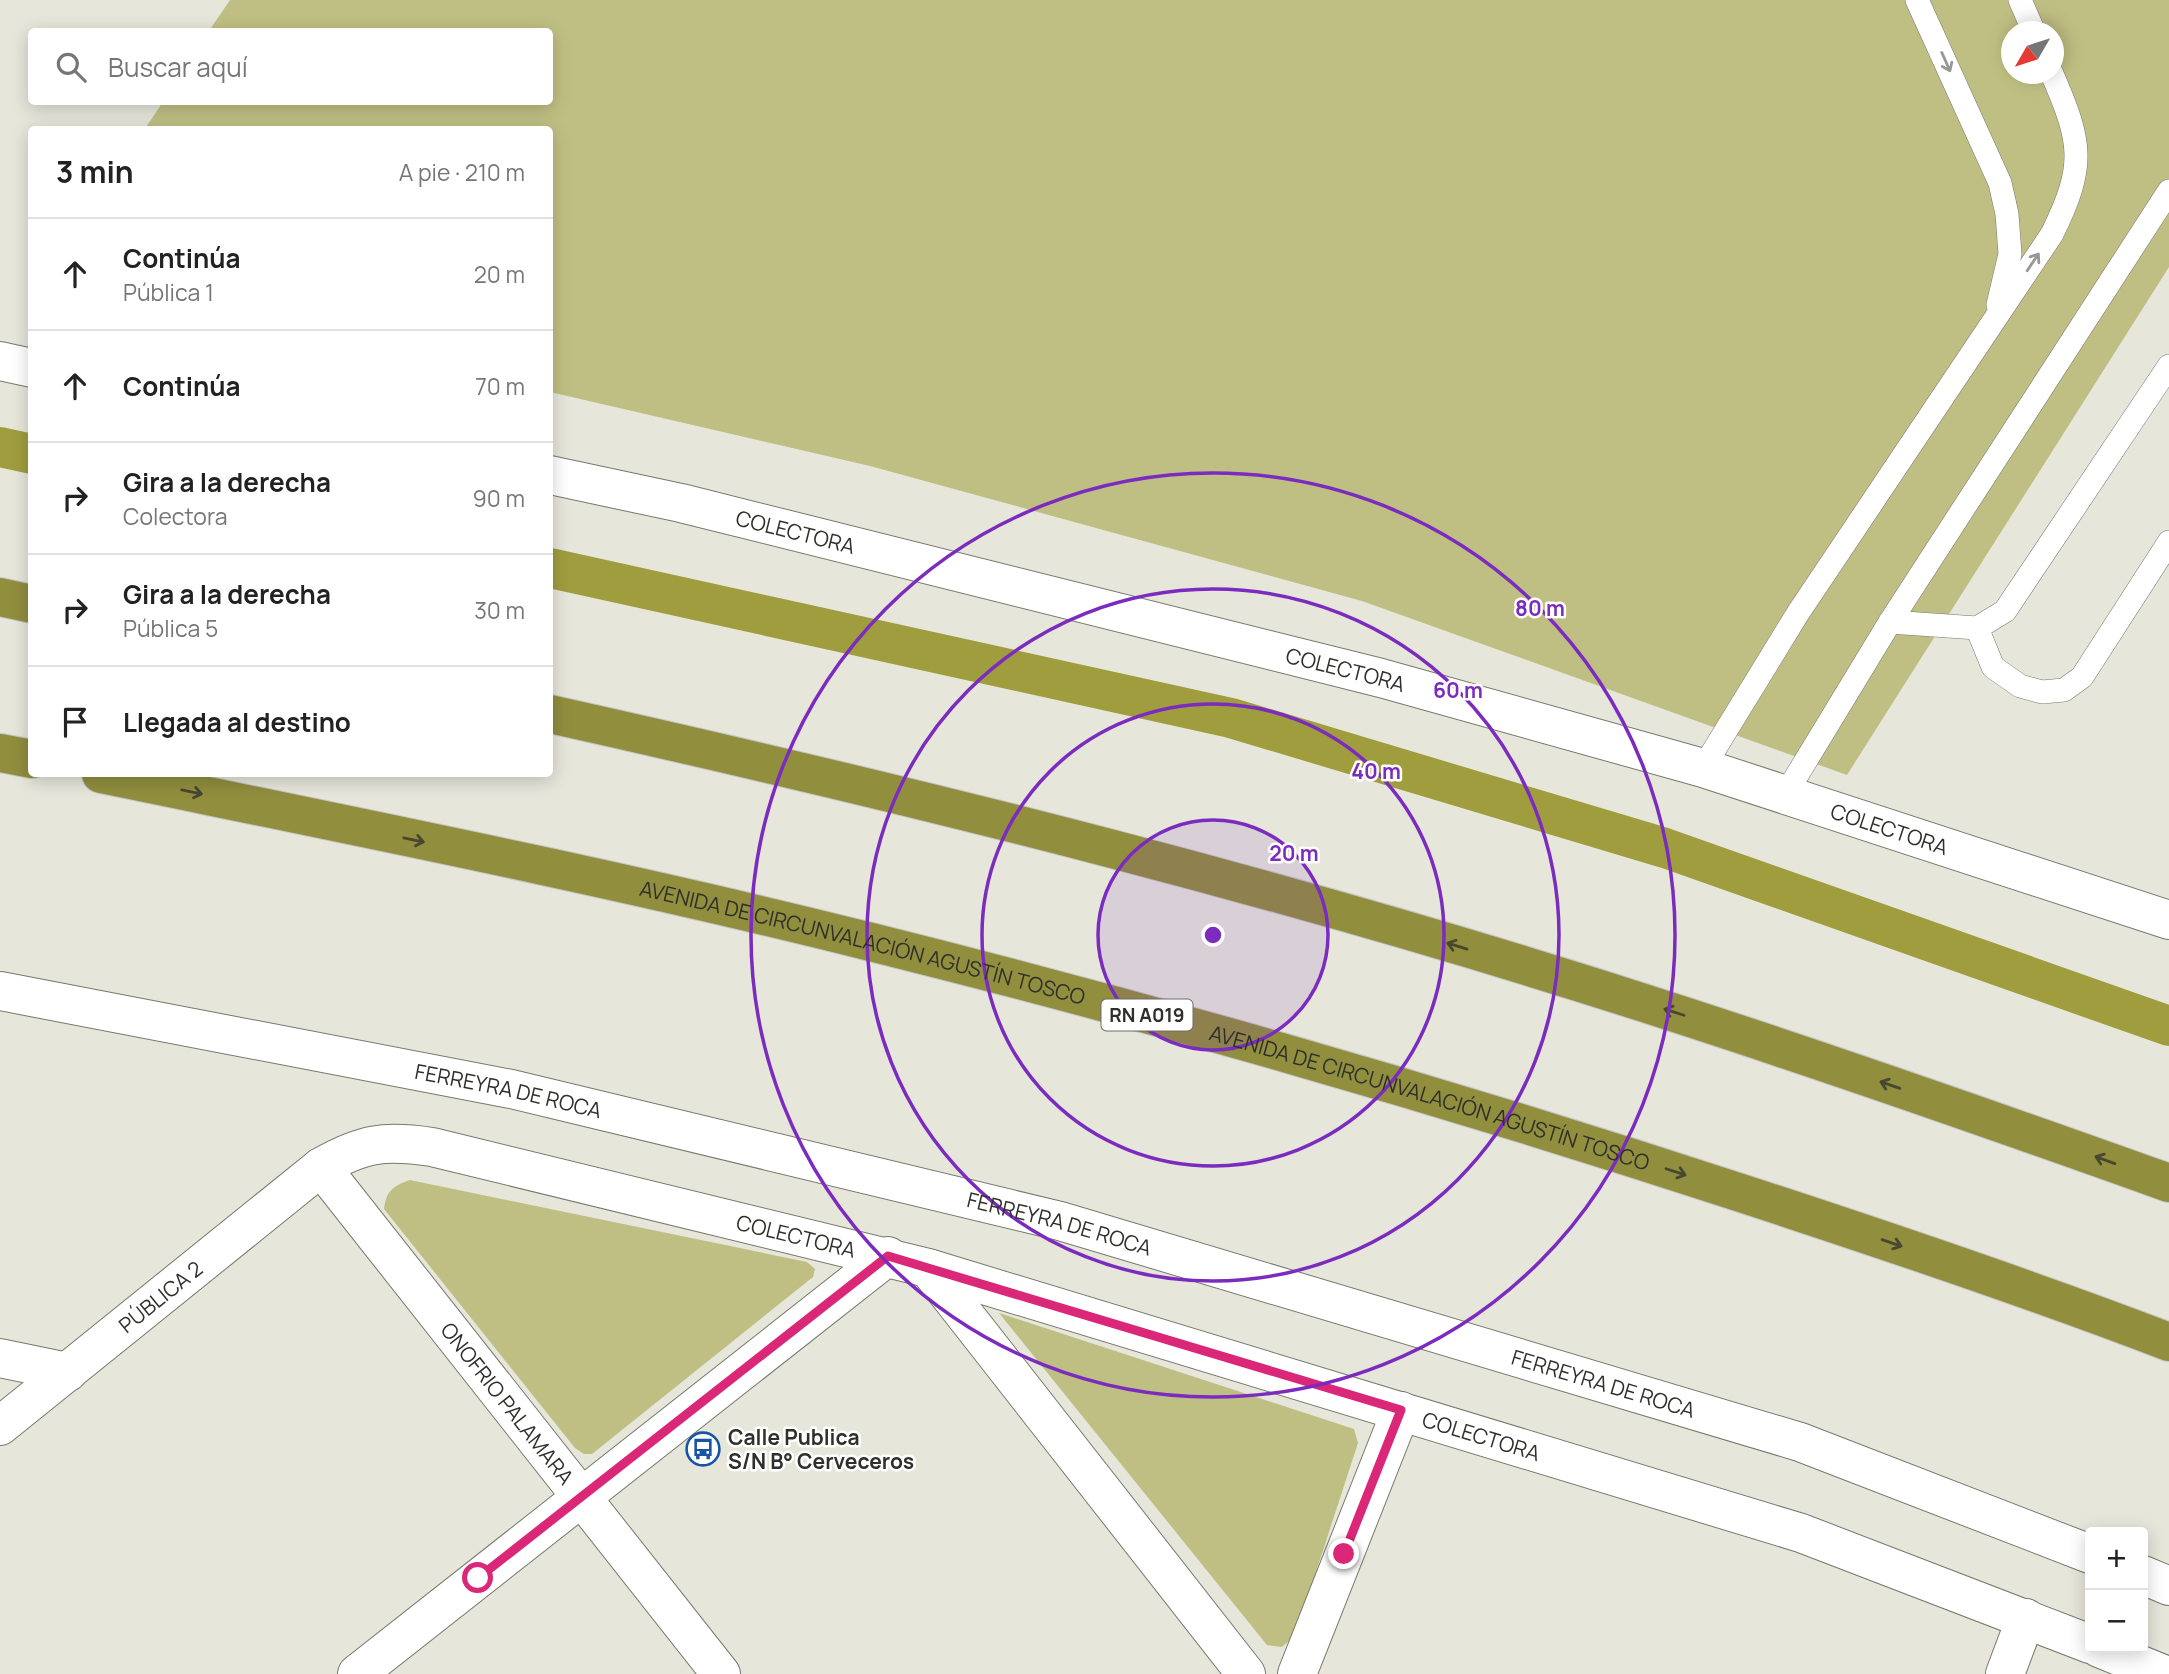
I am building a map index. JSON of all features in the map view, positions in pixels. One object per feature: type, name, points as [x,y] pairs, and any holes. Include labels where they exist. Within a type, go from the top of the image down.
[{"type":"highway","points":[[0,597],[28,603]]},
{"type":"highway","points":[[553,715],[882,789],[1404,930],[1669,1010],[1931,1098],[2169,1183]]},
{"type":"highway","points":[[0,752],[28,758]]},
{"type":"highway","name":"AVENIDA DE CIRCUNVALACIÓN AGUSTÍN TOSCO","points":[[115,777],[866,940],[1071,993],[1599,1146],[1864,1233],[2169,1342]]},
{"type":"street","points":[[0,361],[28,367]]},
{"type":"street","name":"COLECTORA","points":[[553,476],[681,503],[1381,678],[1703,768],[2169,920]]},
{"type":"street","name":"FERREYRA DE ROCA","points":[[0,991],[511,1089],[1060,1222],[1800,1442],[2085,1552]]},
{"type":"street","name":"COLECTORA","points":[[321,1167],[370,1144],[397,1142],[432,1147],[888,1256],[1401,1410],[1801,1534],[2026,1618]]},
{"type":"street","name":"PÚBLICA 2","points":[[0,1426],[321,1167]]},
{"type":"street","name":"ONOFRIO PALAMARA","points":[[321,1167],[580,1499],[721,1674]]},
{"type":"street","points":[[357,1674],[888,1256]]},
{"type":"street","points":[[928,1268],[1246,1674]]},
{"type":"street","points":[[0,1358],[68,1372]]},
{"type":"street","points":[[1297,1674],[1401,1410]]},
{"type":"street","points":[[2148,1577],[2169,1586]]},
{"type":"street","points":[[2005,1674],[2026,1618],[2085,1642]]},
{"type":"street","points":[[2111,1653],[2163,1674]]},
{"type":"lane","points":[[1917,0],[2000,183],[2010,254],[1995,318]]},
{"type":"lane","points":[[2020,0],[2029,21]]},
{"type":"lane","points":[[1703,768],[1798,613],[2052,234],[2070,198],[2077,168],[2071,117],[2056,84]]},
{"type":"lane","points":[[1785,795],[1891,622],[2169,191]]},
{"type":"lane","points":[[1891,622],[1977,628],[2005,611],[2169,366]]},
{"type":"lane","points":[[1977,628],[1993,667],[2020,687],[2042,692],[2064,690],[2082,677],[2169,541]]},
{"type":"shaded area","points":[[230,0],[2169,0],[2169,267],[1847,775],[1362,601],[870,466],[553,393],[553,126],[147,126],[161,105],[553,105],[553,28],[211,28]]},
{"type":"shaded area","points":[[410,1180],[807,1262],[815,1269],[813,1277],[592,1454],[584,1454],[575,1448],[384,1209],[391,1190]]},
{"type":"shaded area","points":[[999,1313],[1354,1429],[1358,1443],[1295,1636],[1282,1647],[1267,1645]]},
{"type":"waterway","points":[[0,447],[28,453]]},
{"type":"waterway","points":[[553,569],[1231,718],[1665,848],[2169,1026]]},
{"type":"place","name":"Calle Publica S/N B° Cerveceros","points":[[703,1449]]},
{"type":"route","points":[[478,1578],[888,1256],[1401,1410],[1344,1554]]}]
